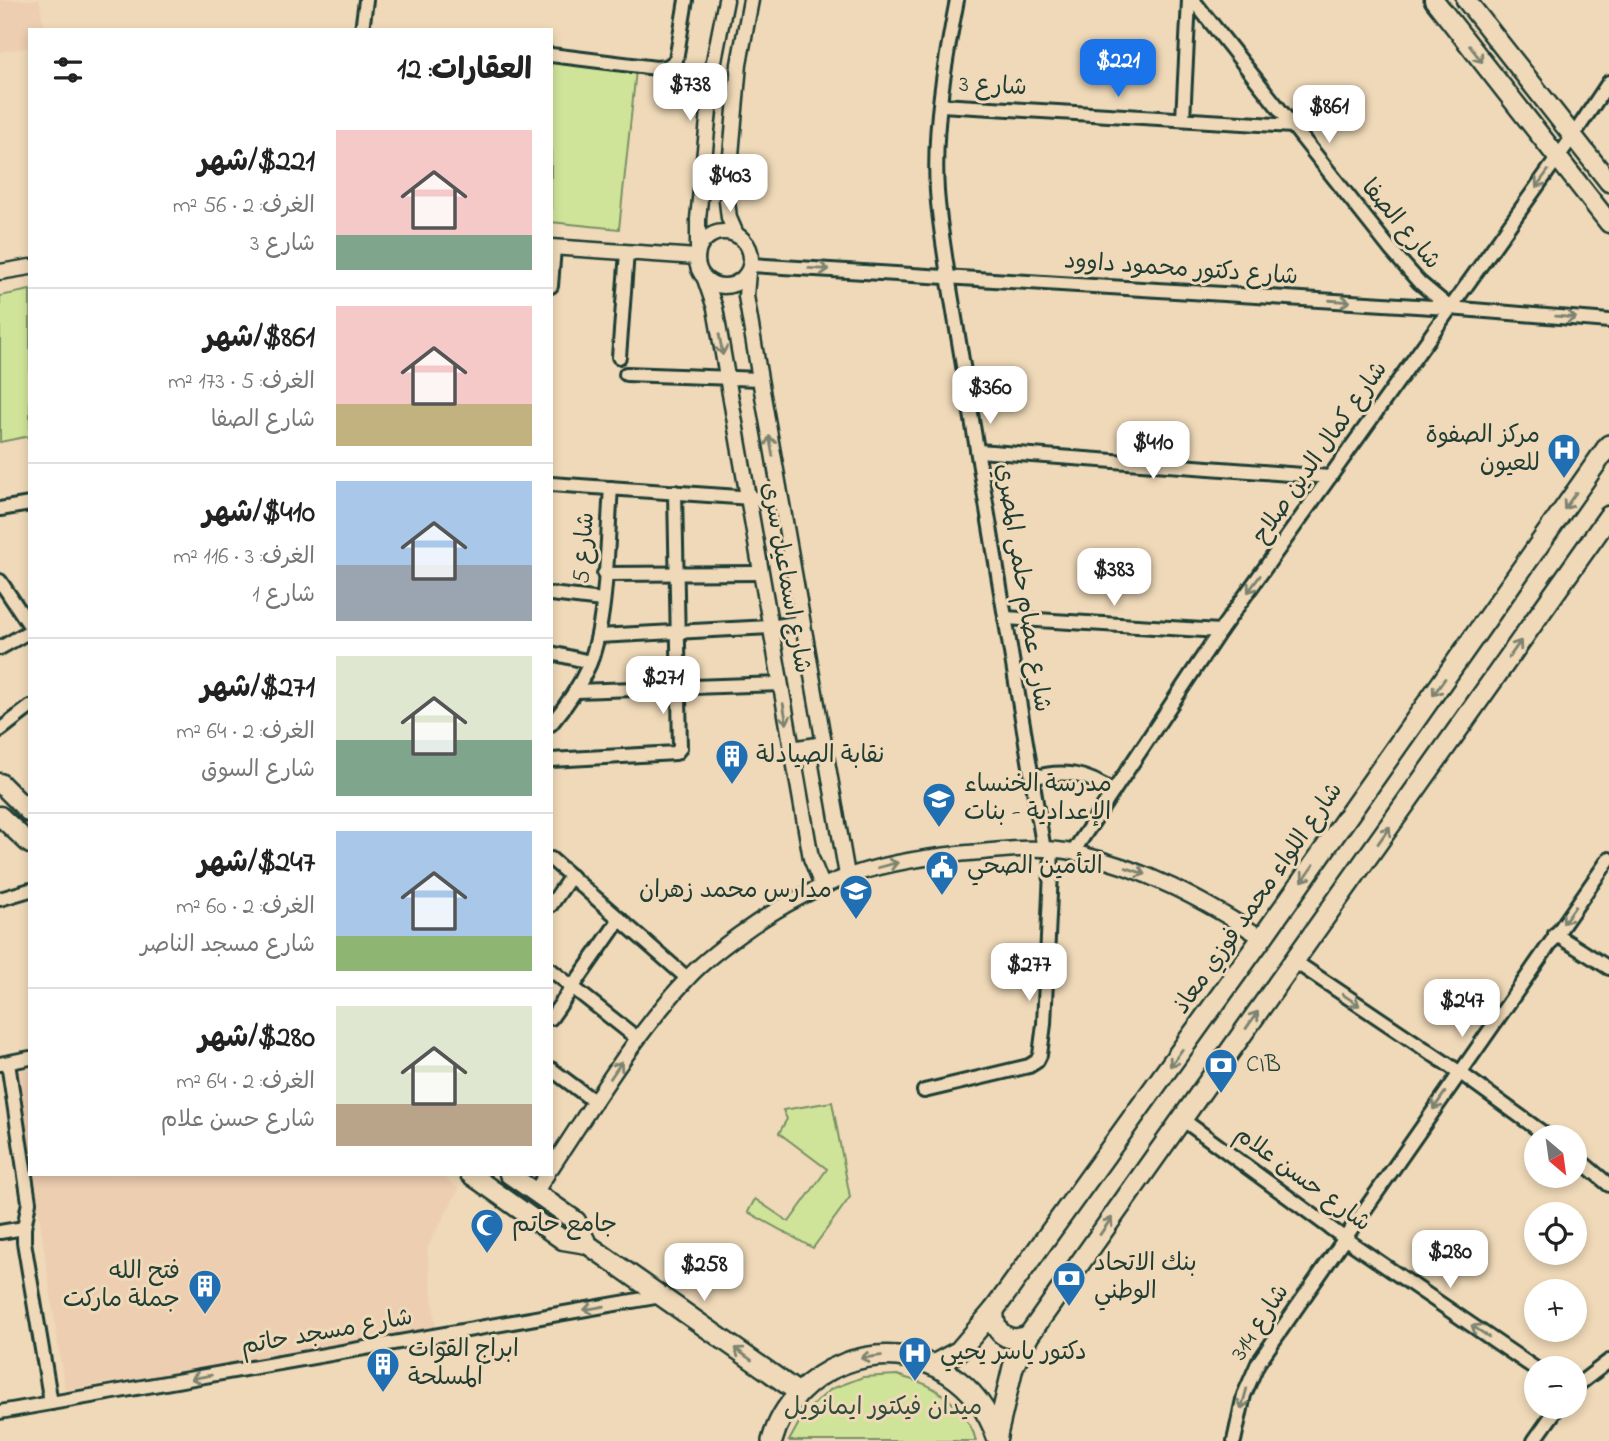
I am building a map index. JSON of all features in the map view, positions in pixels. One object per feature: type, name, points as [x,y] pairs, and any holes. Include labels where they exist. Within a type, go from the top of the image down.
[{"type":"main road","points":[[1434,0],[1609,223]]},
{"type":"main road","points":[[1466,0],[1609,182]]},
{"type":"main road","points":[[1536,131],[1543,118],[1556,114]]},
{"type":"main road","points":[[1563,165],[1576,172],[1587,163],[1588,155]]},
{"type":"main road","name":"شارع اللواء محمد فوزي معاذ","points":[[933,1365],[959,1351],[995,1310],[1262,938],[1609,445]]},
{"type":"main road","points":[[997,1438],[1013,1367],[1029,1335],[1609,516]]},
{"type":"main road","points":[[0,783],[26,802]]},
{"type":"main road","points":[[0,816],[28,842]]},
{"type":"main road","points":[[473,1176],[563,1240],[587,1244],[799,1393]]},
{"type":"main road","points":[[512,1176],[576,1221],[587,1244]]},
{"type":"main road","points":[[995,1310],[993,1320],[996,1329],[1003,1336],[1012,1340],[1029,1335]]},
{"type":"main road","points":[[772,1441],[785,1412],[799,1393],[827,1371],[860,1358],[885,1355],[933,1365],[950,1374],[978,1400],[997,1438]]},
{"type":"street","points":[[362,28],[366,0]]},
{"type":"street","points":[[553,55],[656,68],[667,67],[676,60],[685,0]]},
{"type":"street","points":[[697,253],[702,242],[716,232],[736,234],[746,241],[750,248],[749,268],[736,284],[712,284],[700,273],[697,253],[714,61],[726,0]]},
{"type":"street","points":[[736,234],[729,218],[727,201],[739,64],[751,0]]},
{"type":"street","name":"شارع عصام حلمى المصري","points":[[924,1091],[1028,1066],[1037,1061],[1044,1024],[1048,850],[1032,778],[948,276],[937,192],[941,105],[957,0]]},
{"type":"street","points":[[1183,119],[1191,0]]},
{"type":"street","name":"شارع الصفا","points":[[1191,0],[1405,268],[1449,308]]},
{"type":"street","points":[[714,61],[739,64]]},
{"type":"street","name":"شارع كمال الدين صلاح","points":[[1073,852],[1220,631],[1449,308],[1563,165],[1573,136],[1609,82]]},
{"type":"street","name":"شارع 3","points":[[941,105],[1293,126]]},
{"type":"street","points":[[706,144],[732,144]]},
{"type":"street","points":[[553,247],[697,253]]},
{"type":"street","points":[[619,357],[627,252]]},
{"type":"street","points":[[0,272],[28,267]]},
{"type":"street","name":"شارع دكتور محمود داوود","points":[[749,268],[948,276],[1449,308],[1609,321]]},
{"type":"street","name":"شارع اسماعيل سرى","points":[[749,268],[746,296],[847,875]]},
{"type":"street","name":"شارع اسماعيل سرى","points":[[705,279],[713,300],[813,865],[822,885]]},
{"type":"street","points":[[626,374],[760,379]]},
{"type":"street","points":[[978,451],[1330,477]]},
{"type":"street","points":[[553,484],[781,500]]},
{"type":"street","name":"شارع 5","points":[[553,721],[576,691],[590,662],[598,635],[611,488]]},
{"type":"street","points":[[553,760],[678,752],[680,748],[675,492]]},
{"type":"street","points":[[0,509],[28,504]]},
{"type":"street","points":[[604,573],[761,573]]},
{"type":"street","points":[[0,582],[28,626]]},
{"type":"street","points":[[553,594],[602,600]]},
{"type":"street","points":[[18,610],[28,602]]},
{"type":"street","points":[[1006,618],[1220,631]]},
{"type":"street","points":[[598,635],[802,622]]},
{"type":"street","points":[[0,649],[28,630]]},
{"type":"street","points":[[553,653],[590,662]]},
{"type":"street","points":[[576,691],[780,684]]},
{"type":"street","points":[[0,730],[28,709]]},
{"type":"street","points":[[791,749],[824,744]]},
{"type":"street","points":[[1032,778],[1046,774],[1074,774],[1095,780],[1113,792]]},
{"type":"street","points":[[553,1165],[638,1039],[687,978],[748,928],[822,885],[847,875],[897,862],[948,854],[1000,850],[1073,852],[1150,876],[1226,914],[1262,938]]},
{"type":"street","name":"شارع 314","points":[[1234,1441],[1244,1395],[1258,1363],[1609,859]]},
{"type":"street","points":[[553,861],[687,978]]},
{"type":"street","points":[[553,902],[571,876]]},
{"type":"street","points":[[0,899],[28,891]]},
{"type":"street","points":[[553,1015],[620,919]]},
{"type":"street","points":[[1555,934],[1609,968]]},
{"type":"street","points":[[1294,961],[1459,1072],[1532,1125]]},
{"type":"street","points":[[553,972],[638,1039]]},
{"type":"street","points":[[28,1058],[4,1063],[29,1202],[24,1228],[51,1403]]},
{"type":"street","points":[[553,1070],[595,1102]]},
{"type":"street","name":"شارع حسن علام","points":[[1182,1119],[1344,1238],[1524,1362]]},
{"type":"street","points":[[1587,1166],[1609,1185]]},
{"type":"street","points":[[535,1193],[546,1176]]},
{"type":"street","points":[[0,1232],[24,1228]]},
{"type":"street","name":"شارع مسجد حاتم","points":[[0,1412],[661,1296]]},
{"type":"street","points":[[1587,1378],[1609,1362]]},
{"type":"street","points":[[1534,1441],[1550,1419]]},
{"type":"shaded area","points":[[0,0],[39,0],[45,28],[28,28],[28,47],[0,52]]},
{"type":"shaded area","points":[[28,1069],[28,1142],[17,1071]]},
{"type":"shaded area","points":[[33,1176],[443,1176],[459,1189],[427,1248],[436,1329],[65,1390]]},
{"type":"green space","points":[[553,62],[636,70],[619,229],[553,222]]},
{"type":"green space","points":[[28,290],[28,436],[0,442],[0,296]]},
{"type":"green space","points":[[832,1102],[850,1197],[813,1248],[748,1212],[755,1199],[789,1222],[827,1169],[779,1133],[787,1119],[783,1110]]},
{"type":"green space","name":"ميدان فيكتور ايمانويل","points":[[897,1375],[937,1390],[958,1409],[976,1441],[789,1441],[805,1412],[831,1389],[863,1377]]},
{"type":"place","name":"مركز الصفوة للعيون","points":[[1564,480]]},
{"type":"place","name":"نقابة الصيادلة","points":[[732,786]]},
{"type":"place","name":"مدرسة الخنساء الإعدادية - بنات","points":[[939,829]]},
{"type":"place","name":"التأمين الصحي","points":[[942,897]]},
{"type":"place","name":"مدارس محمد زهران","points":[[856,921]]},
{"type":"place","name":"CIB","points":[[1221,1095]]},
{"type":"place","name":"جامع حاتم","points":[[487,1255]]},
{"type":"place","name":"بنك الاتحاد الوطني","points":[[1069,1308]]},
{"type":"place","name":"فتح الله جملة ماركت","points":[[205,1316]]},
{"type":"place","name":"دكتور ياسر يحيي","points":[[915,1383]]},
{"type":"place","name":"ابراج القوات المسلحة","points":[[383,1394]]}]
